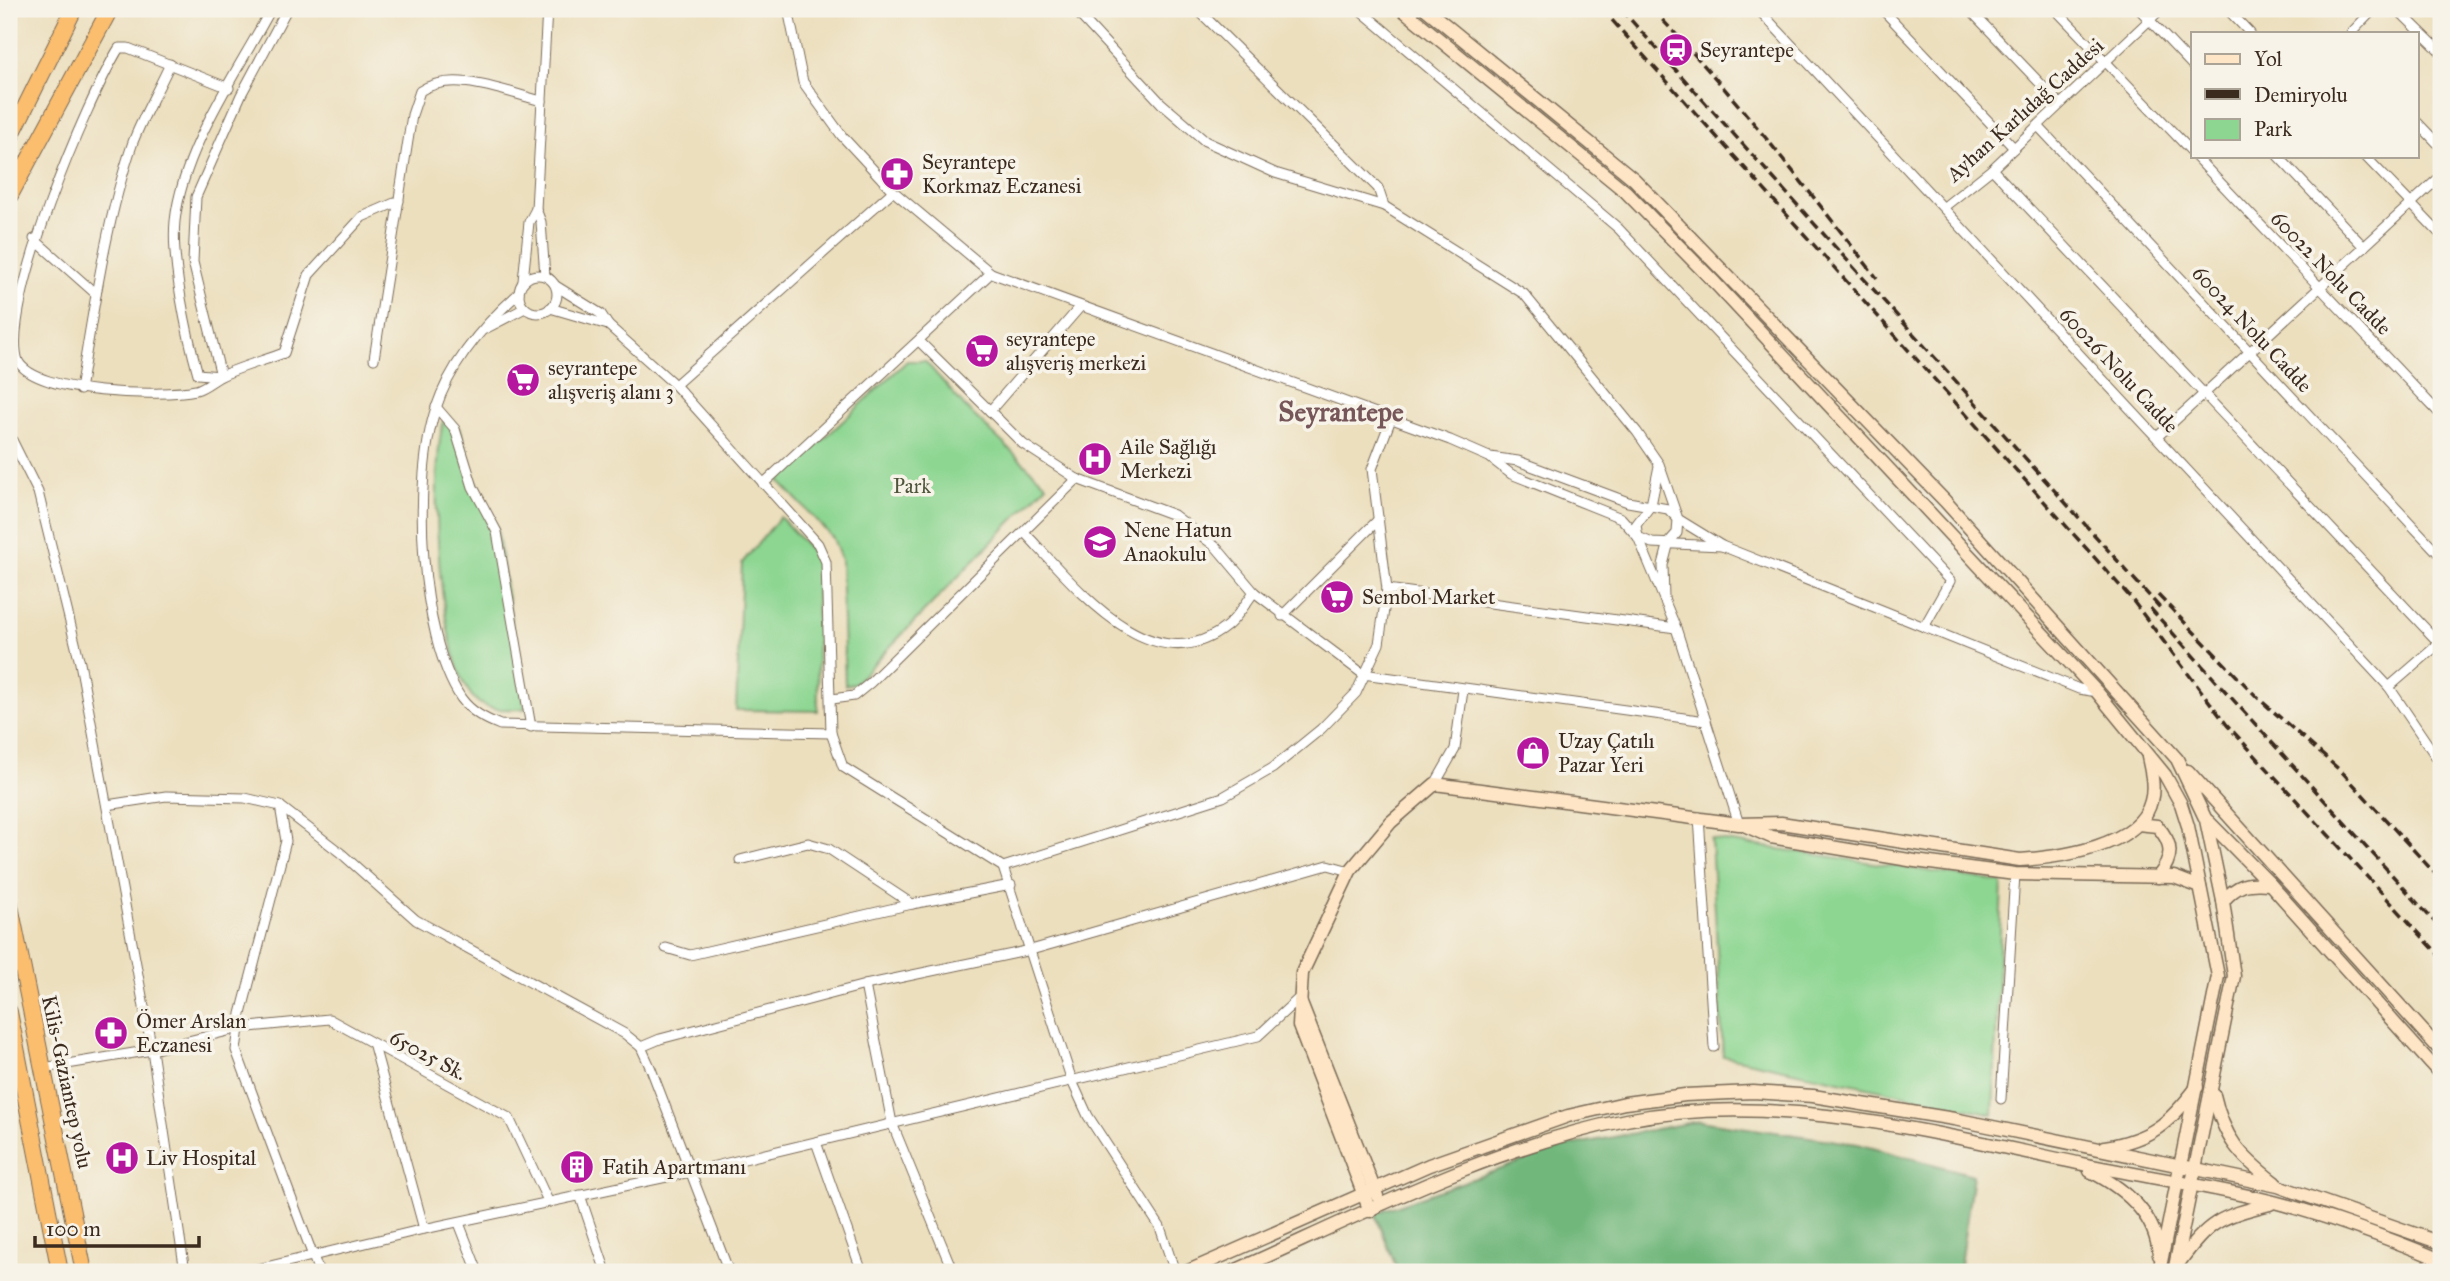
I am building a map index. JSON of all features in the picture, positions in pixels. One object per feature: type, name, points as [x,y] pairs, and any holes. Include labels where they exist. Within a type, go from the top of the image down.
[{"type":"highway","points":[[9,140],[74,9]]},
{"type":"highway","points":[[9,197],[110,9]]},
{"type":"highway","name":"Kilis-Gaziantep yolu","points":[[9,901],[84,1272]]},
{"type":"highway","name":"Kilis-Gaziantep yolu","points":[[9,1012],[12,1050],[60,1272]]},
{"type":"street","points":[[221,376],[198,374],[178,271],[175,222],[187,172],[271,9]]},
{"type":"street","points":[[221,376],[193,262],[196,197],[219,141],[286,9]]},
{"type":"street","points":[[545,276],[541,222],[536,209],[547,9]]},
{"type":"street","points":[[788,9],[803,82],[842,136],[893,191],[991,273],[1489,457],[1518,461],[1628,502],[1668,509],[1678,519],[1722,546],[2079,689],[2098,692]]},
{"type":"street","points":[[1073,9],[1161,103],[1205,141],[1275,173],[1384,206],[1524,294],[1637,432],[1659,464],[1678,519],[1677,533],[1669,542],[1663,565],[1664,598]]},
{"type":"street","points":[[1197,9],[1378,188],[1384,206]]},
{"type":"street","points":[[1359,9],[1618,228],[1950,581],[1924,627]]},
{"type":"street","points":[[1402,9],[1626,192],[1734,303],[2098,692],[2165,775],[2270,884],[2441,1075]]},
{"type":"street","points":[[1426,9],[1634,179],[1945,501],[2441,1051]]},
{"type":"street","name":"60026 Nolu Cadde","points":[[1758,9],[2389,687],[2441,764]]},
{"type":"street","points":[[1882,9],[2014,148]]},
{"type":"street","points":[[1969,9],[2060,104]]},
{"type":"street","name":"60022 Nolu Cadde","points":[[2055,9],[2191,152]]},
{"type":"street","points":[[2139,9],[2191,64]]},
{"type":"street","name":"Ayhan Karlıdağ Caddesi","points":[[1944,206],[1993,169],[2161,9]]},
{"type":"street","points":[[2227,9],[2249,32]]},
{"type":"street","points":[[2352,32],[2374,9]]},
{"type":"street","points":[[2397,9],[2441,52]]},
{"type":"street","points":[[229,88],[128,48],[119,48],[71,142],[34,239],[18,294],[12,330],[18,362],[37,378],[80,390],[198,390],[221,376],[284,353],[309,275],[362,217],[399,201]]},
{"type":"street","points":[[80,390],[96,295],[134,141],[170,64]]},
{"type":"street","points":[[374,359],[412,115],[419,91],[432,83],[460,81],[542,101]]},
{"type":"street","points":[[2418,123],[2441,147]]},
{"type":"street","name":"60024 Nolu Cadde","points":[[2038,126],[2441,556]]},
{"type":"street","name":"60022 Nolu Cadde","points":[[2197,158],[2441,415]]},
{"type":"street","points":[[2280,158],[2364,247]]},
{"type":"street","points":[[2367,158],[2441,235]]},
{"type":"street","name":"60026 Nolu Cadde","points":[[1993,169],[2440,643]]},
{"type":"street","points":[[2157,437],[2441,176]]},
{"type":"street","points":[[675,386],[893,191]]},
{"type":"street","points":[[536,209],[529,222],[523,281],[519,293],[491,317],[453,370],[436,407],[425,449],[421,493],[430,601],[439,648],[455,687],[473,711],[500,724],[531,727],[831,733]]},
{"type":"street","points":[[34,239],[96,295]]},
{"type":"street","points":[[763,484],[920,342],[991,273]]},
{"type":"street","points":[[523,281],[534,275],[545,276],[601,314],[608,325],[675,386],[818,544],[826,562],[831,733],[843,767],[1003,867],[1011,885],[1072,1082],[1088,1116],[1160,1227],[1175,1272]]},
{"type":"street","points":[[550,308],[556,298],[556,286]]},
{"type":"street","points":[[519,293],[525,308],[537,313],[550,308],[608,325]]},
{"type":"street","points":[[990,411],[1080,307]]},
{"type":"street","points":[[484,330],[525,308]]},
{"type":"street","points":[[920,342],[1023,444],[1077,479],[1174,515],[1216,547],[1254,592],[1282,616],[1363,674],[1463,690],[1706,721]]},
{"type":"street","points":[[436,407],[455,429],[473,486],[497,532],[531,727]]},
{"type":"street","points":[[1003,867],[1223,797],[1273,768],[1321,729],[1356,693],[1379,644],[1387,589],[1372,469],[1391,419]]},
{"type":"street","points":[[9,434],[38,492],[80,663],[152,1049],[185,1272]]},
{"type":"street","points":[[1489,457],[1511,474],[1621,518],[1639,537],[1652,543],[1722,546]]},
{"type":"street","points":[[1659,464],[1651,505],[1636,525],[1676,628],[1739,824]]},
{"type":"street","points":[[832,699],[854,696],[870,683],[1077,479]]},
{"type":"street","points":[[1282,616],[1379,519]]},
{"type":"street","points":[[1025,533],[1106,614],[1135,634],[1163,644],[1189,644],[1207,639],[1229,625],[1254,592]]},
{"type":"street","points":[[1387,589],[1676,628]]},
{"type":"street","points":[[2389,687],[2440,643]]},
{"type":"street","points":[[1375,1208],[1299,1026],[1298,998],[1302,973],[1350,871],[1391,822],[1435,784],[1455,749],[1463,690]]},
{"type":"street","points":[[1435,784],[1739,824],[1781,823],[2020,860],[2059,857],[2111,841],[2138,824],[2151,802],[2153,778],[2146,750]]},
{"type":"street","points":[[2174,1271],[2197,1169],[2234,976],[2224,901],[2206,820],[2178,760]]},
{"type":"street","points":[[2159,1270],[2179,1184],[2218,976],[2181,804],[2165,775]]},
{"type":"street","points":[[107,805],[166,796],[245,798],[280,806],[342,854],[416,920],[625,1034],[641,1047],[729,1272]]},
{"type":"street","points":[[280,806],[286,841],[241,1014],[236,1051],[310,1255],[319,1272]]},
{"type":"street","points":[[1699,817],[1714,1047]]},
{"type":"street","points":[[1739,824],[1771,837],[1915,861],[2015,874],[2174,877],[2200,887]]},
{"type":"street","points":[[2138,824],[2157,826],[2167,837],[2171,852],[2169,863],[2158,877]]},
{"type":"street","points":[[740,860],[816,844],[829,849],[912,904]]},
{"type":"street","points":[[641,1047],[660,1039],[865,985],[1031,950],[1328,865],[1350,871]]},
{"type":"street","points":[[2001,1099],[2015,874]]},
{"type":"street","points":[[2224,901],[2236,887],[2250,882],[2270,884]]},
{"type":"street","points":[[666,948],[690,955],[912,904],[1011,885]]},
{"type":"street","points":[[865,985],[891,1124],[953,1272]]},
{"type":"street","points":[[246,1272],[548,1201],[690,1172],[1258,1036],[1298,998]]},
{"type":"street","name":"65025 Sk.","points":[[43,1068],[152,1049],[240,1028],[329,1019],[509,1118],[548,1201]]},
{"type":"street","points":[[374,1046],[424,1229]]},
{"type":"street","points":[[2096,1149],[2131,1142],[2157,1131],[2179,1110],[2199,1084]]},
{"type":"street","points":[[2213,1089],[2228,1137],[2245,1160],[2278,1185]]},
{"type":"street","points":[[1186,1272],[1429,1165],[1568,1116],[1625,1103],[1685,1095],[1753,1092],[1813,1096],[1954,1119],[2278,1185],[2441,1243]]},
{"type":"street","points":[[1232,1272],[1436,1181],[1573,1132],[1628,1120],[1687,1112],[1752,1109],[1811,1113],[1951,1136],[2274,1202],[2404,1245],[2441,1261]]},
{"type":"street","points":[[816,1142],[862,1272]]},
{"type":"street","points":[[2071,1162],[2117,1184],[2140,1208],[2158,1244],[2159,1270]]},
{"type":"street","points":[[580,1195],[606,1272]]},
{"type":"street","points":[[2174,1271],[2200,1233],[2220,1219],[2274,1202]]},
{"type":"street","points":[[459,1223],[478,1272]]},
{"type":"green space","name":"Park","points":[[907,361],[925,361],[965,407],[1047,485],[854,684],[845,685],[841,560],[833,538],[779,481]]},
{"type":"green space","points":[[444,419],[449,419],[461,430],[466,461],[497,529],[525,709],[494,709],[478,702],[464,682],[453,651],[445,611],[437,522],[439,444]]},
{"type":"green space","points":[[780,517],[816,556],[818,711],[736,710],[742,563]]},
{"type":"green space","points":[[1711,839],[2002,882],[1993,1114],[1723,1056]]},
{"type":"green space","points":[[1699,1121],[1858,1144],[1973,1175],[1959,1272],[1398,1272],[1375,1213],[1566,1146]]},
{"type":"railway","points":[[1602,9],[2130,597],[2227,725],[2441,957]]},
{"type":"railway","points":[[1621,9],[2162,610]]},
{"type":"railway","points":[[1652,9],[1740,107],[1877,278]]},
{"type":"railway","points":[[2158,595],[2258,698],[2343,773],[2441,880]]},
{"type":"railway","points":[[2150,608],[2441,929]]},
{"type":"place","name":"Seyrantepe","points":[[1676,50]]},
{"type":"place","name":"Seyrantepe Korkmaz Eczanesi","points":[[897,174]]},
{"type":"place","name":"seyrantepe alışveriş merkezi","points":[[982,351]]},
{"type":"place","name":"seyrantepe alışveriş alanı 3","points":[[523,380]]},
{"type":"place","name":"Aile Sağlığı Merkezi","points":[[1095,459]]},
{"type":"place","name":"Nene Hatun Anaokulu","points":[[1100,542]]},
{"type":"place","name":"Sembol Market","points":[[1337,597]]},
{"type":"place","name":"Uzay Çatılı Pazar Yeri","points":[[1533,753]]},
{"type":"place","name":"Ömer Arslan Eczanesi","points":[[111,1033]]},
{"type":"place","name":"Liv Hospital","points":[[122,1158]]},
{"type":"place","name":"Fatih Apartmanı","points":[[577,1167]]},
{"type":"district","name":"Seyrantepe","points":[[1341,411]]}]
